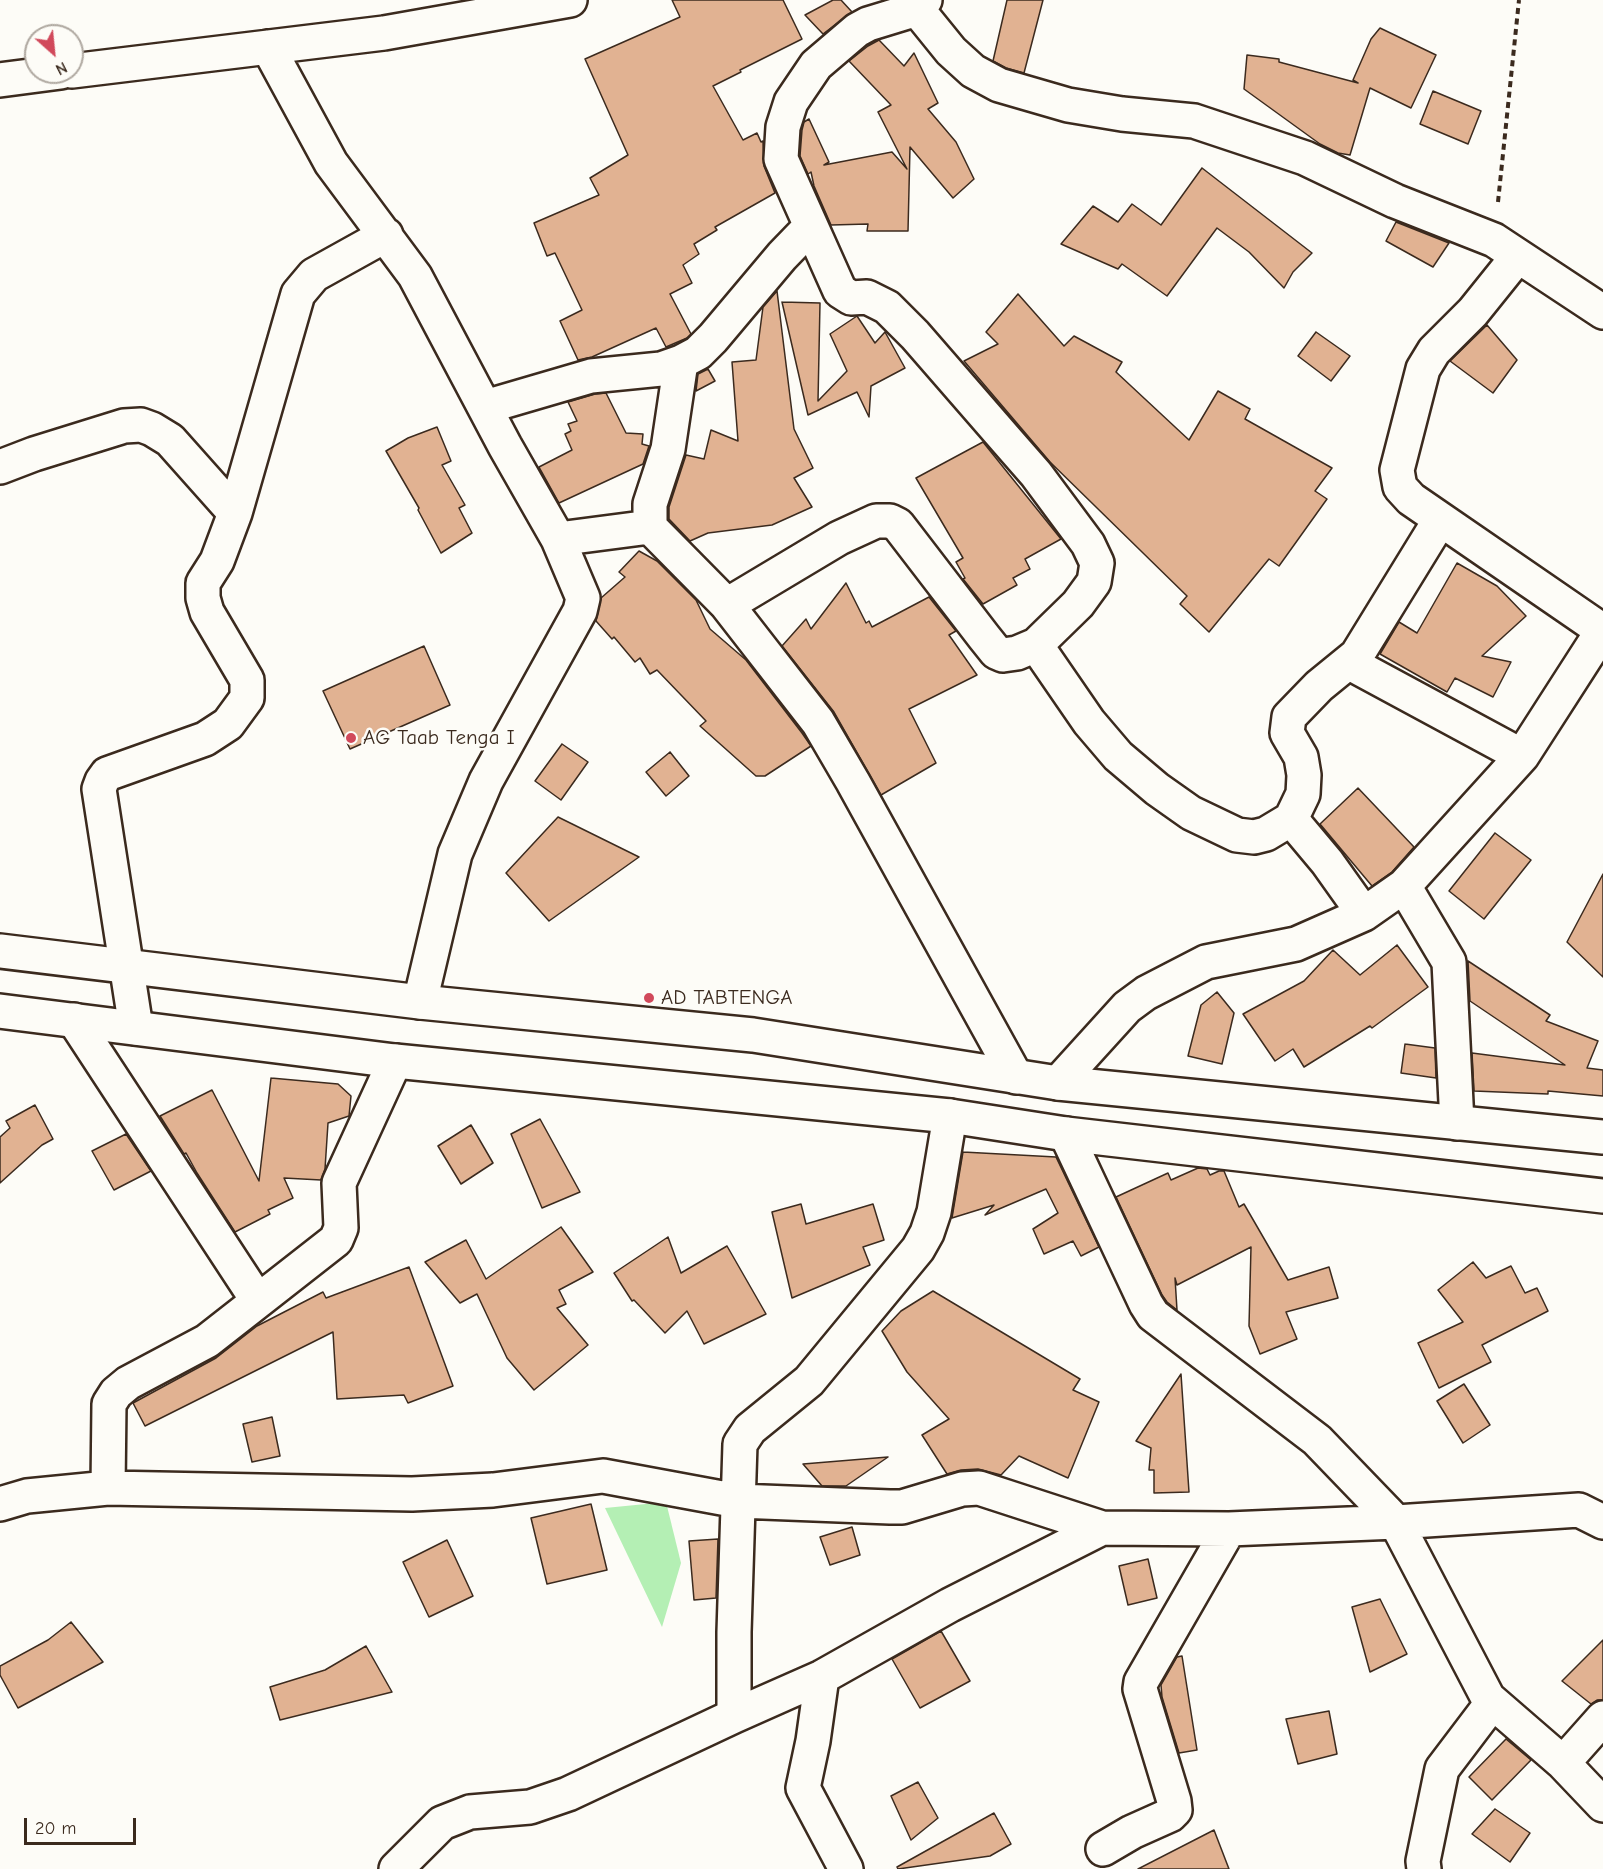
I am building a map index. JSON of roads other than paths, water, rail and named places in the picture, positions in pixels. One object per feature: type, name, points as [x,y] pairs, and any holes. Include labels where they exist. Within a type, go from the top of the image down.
[{"type":"street","points":[[84,70],[384,33],[570,0]]},
{"type":"street","points":[[727,606],[839,538],[876,521],[890,521],[898,525],[996,652],[1003,656],[1036,645],[1078,604],[1094,582],[1097,563],[1088,544],[1036,474],[888,307],[867,297],[851,298],[840,291],[781,159],[783,127],[791,102],[816,65],[849,36],[868,24],[921,4],[951,51],[973,71],[999,85],[1068,105],[1122,114],[1194,121],[1305,159],[1395,201],[1506,248],[1603,312]]},
{"type":"street","points":[[268,47],[331,162],[415,276],[558,539],[583,598],[580,611],[486,781],[455,854],[420,1002]]},
{"type":"street","points":[[0,80],[24,77]]},
{"type":"street","points":[[485,407],[591,376],[661,369],[698,353],[811,226]]},
{"type":"street","points":[[136,1028],[99,789],[107,774],[205,739],[228,724],[248,698],[247,680],[207,612],[203,598],[203,583],[217,561],[235,513],[298,294],[314,274],[386,235]]},
{"type":"street","points":[[1058,1083],[1127,1007],[1170,979],[1206,962],[1296,944],[1364,914],[1404,886],[1522,756],[1603,630],[1440,520],[1411,499],[1401,487],[1397,470],[1423,369],[1434,351],[1473,312],[1506,248]]},
{"type":"street","points":[[681,362],[668,449],[650,504],[650,526],[727,606],[818,722],[854,782],[1016,1077]]},
{"type":"street","points":[[0,467],[34,453],[124,426],[141,425],[170,440],[235,513]]},
{"type":"street","points":[[1036,645],[1089,722],[1118,756],[1157,789],[1191,813],[1237,835],[1254,837],[1266,834],[1291,819],[1303,794],[1304,775],[1301,757],[1287,733],[1288,717],[1319,686],[1357,655],[1440,520]]},
{"type":"street","points":[[558,539],[650,526]]},
{"type":"street","points":[[1357,655],[1359,668],[1522,756]]},
{"type":"street","points":[[1291,819],[1327,862],[1364,914]]},
{"type":"street","points":[[1404,886],[1449,962],[1457,1123]]},
{"type":"street","points":[[0,951],[420,1002],[753,1035],[1058,1083],[1603,1137]]},
{"type":"street","points":[[0,1011],[394,1061],[950,1116],[1066,1134],[1603,1196]]},
{"type":"street","points":[[74,1020],[258,1301]]},
{"type":"street","points":[[108,1488],[109,1404],[116,1393],[128,1383],[207,1341],[336,1240],[341,1228],[339,1183],[394,1061]]},
{"type":"street","points":[[734,1716],[734,1632],[740,1444],[750,1429],[809,1381],[918,1249],[927,1233],[934,1212],[950,1116]]},
{"type":"street","points":[[1066,1134],[1153,1315],[1317,1440],[1396,1522],[1488,1698],[1563,1763],[1603,1805]]},
{"type":"street","points":[[0,1504],[27,1496],[108,1488],[412,1494],[493,1490],[603,1476],[738,1501],[890,1507],[902,1507],[962,1489],[979,1488],[1102,1528],[1229,1529],[1396,1522],[1595,1509]]},
{"type":"street","points":[[396,1869],[442,1823],[470,1812],[530,1807],[568,1794],[822,1677],[950,1605],[1102,1528]]},
{"type":"street","points":[[1103,1849],[1132,1832],[1170,1815],[1175,1810],[1140,1689],[1141,1682],[1229,1529]]},
{"type":"street","points":[[822,1677],[813,1741],[803,1788],[846,1869]]},
{"type":"street","points":[[1416,1866],[1442,1769],[1492,1703]]},
{"type":"street","points":[[1563,1763],[1603,1718]]},
{"type":"place","name":"AG Taab Tenga I","points":[[351,738]]},
{"type":"place","name":"AD TABTENGA","points":[[649,998]]}]
